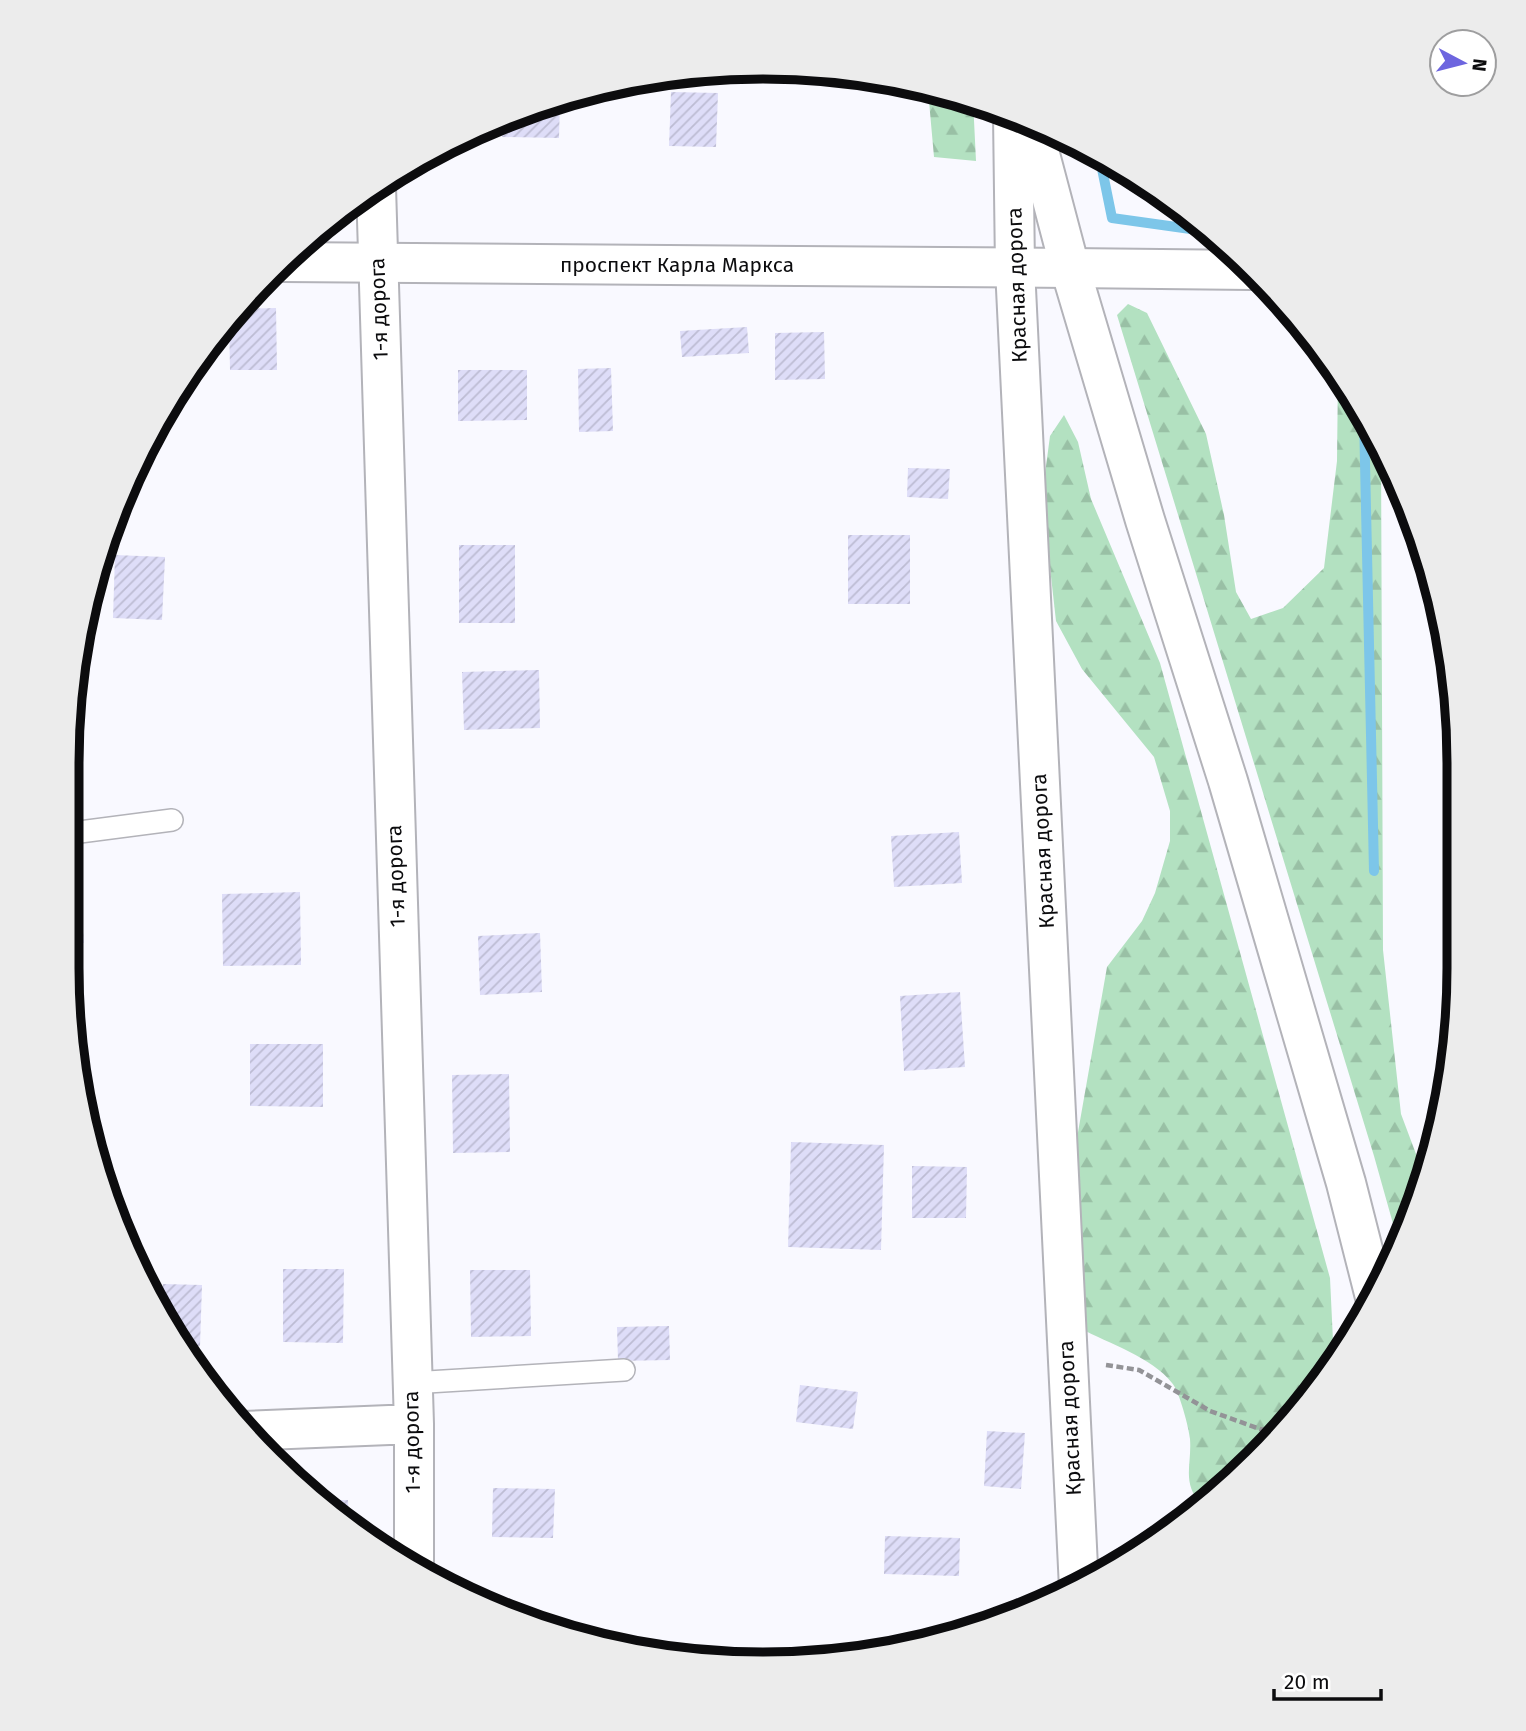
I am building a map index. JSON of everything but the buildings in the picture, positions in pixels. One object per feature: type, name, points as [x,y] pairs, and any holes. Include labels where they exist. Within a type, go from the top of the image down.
[{"type":"street","name":"Красная дорога","points":[[1013,126],[1015,268],[1078,1575]]},
{"type":"street","points":[[1035,135],[1070,268],[1144,520],[1228,781],[1346,1183],[1371,1282]]},
{"type":"street","name":"1-я дорога","points":[[376,199],[414,1424],[414,1557]]},
{"type":"street","name":"проспект Карла Маркса","points":[[298,262],[1237,270]]},
{"type":"street","points":[[259,1430],[414,1424]]},
{"type":"lane","points":[[79,832],[172,820]]},
{"type":"lane","points":[[411,1383],[624,1370]]},
{"type":"path","points":[[1067,1360],[1139,1370],[1210,1411],[1267,1430]]},
{"type":"green space","points":[[929,99],[974,112],[976,161],[934,157]]},
{"type":"green space","points":[[1128,304],[1147,313],[1206,434],[1224,515],[1236,592],[1251,619],[1283,608],[1324,568],[1337,461],[1338,392],[1381,469],[1383,950],[1401,1114],[1419,1162],[1395,1230],[1374,1156],[1117,315]]},
{"type":"green space","points":[[1064,415],[1078,442],[1091,499],[1160,663],[1330,1278],[1333,1346],[1306,1385],[1277,1419],[1247,1452],[1196,1497],[1189,1474],[1189,1434],[1175,1387],[1142,1358],[1080,1328],[1074,1155],[1107,967],[1142,921],[1155,893],[1170,841],[1170,811],[1154,757],[1082,669],[1056,621],[1042,496],[1050,436]]},
{"type":"waterway","points":[[1102,168],[1112,218],[1191,229]]},
{"type":"waterway","points":[[1364,437],[1374,871]]}]
